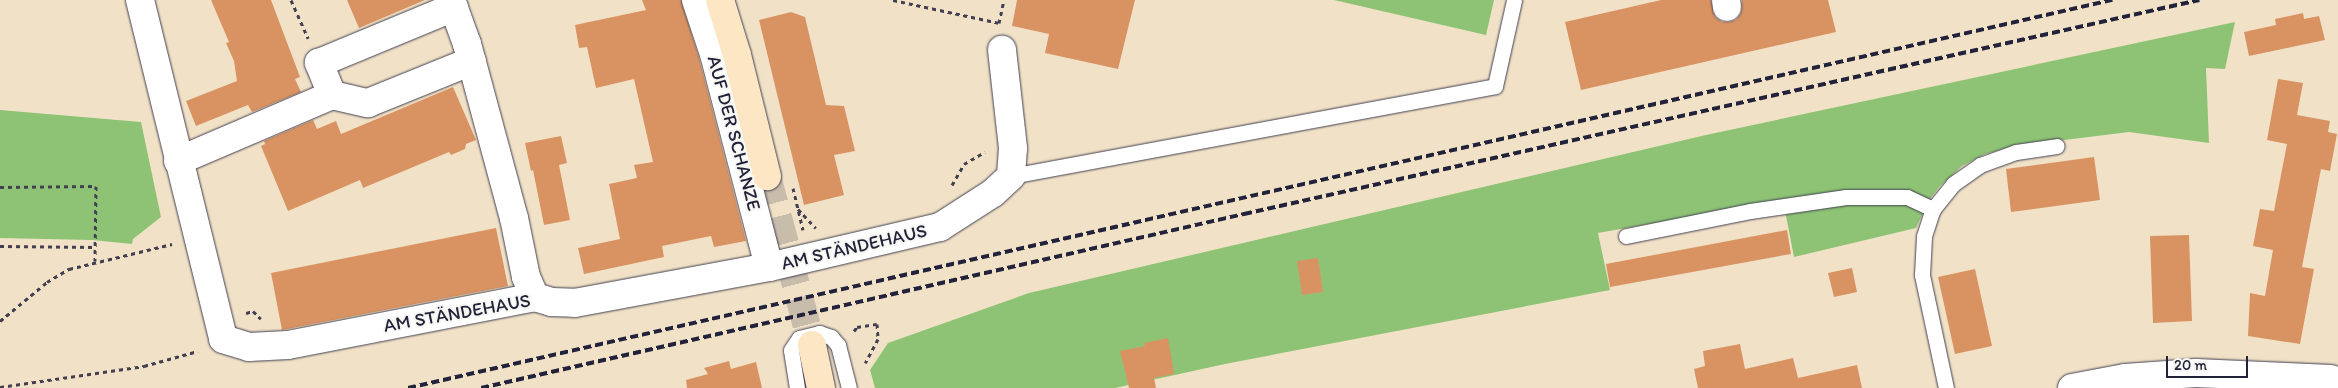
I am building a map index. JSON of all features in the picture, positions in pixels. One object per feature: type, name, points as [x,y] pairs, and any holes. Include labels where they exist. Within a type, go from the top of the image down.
[{"type":"main road","name":"AUF DER SCHANZE","points":[[720,0],[737,55],[768,176]]},
{"type":"main road","points":[[812,345],[822,388]]},
{"type":"street","points":[[140,0],[223,339]]},
{"type":"street","name":"AUF DER SCHANZE","points":[[696,0],[714,54],[769,267]]},
{"type":"street","points":[[332,95],[319,63],[453,3],[472,61],[514,218],[526,277],[535,298]]},
{"type":"street","points":[[1002,50],[1013,148],[1011,176]]},
{"type":"street","points":[[178,161],[332,95],[368,103],[472,61]]},
{"type":"street","name":"AM STÄNDEHAUS","points":[[223,339],[249,347],[288,345],[535,298],[550,302],[575,303],[769,267],[940,227],[993,193],[1011,176]]},
{"type":"street","points":[[2072,388],[2125,378],[2177,374],[2333,377]]},
{"type":"lane","points":[[1011,176],[1495,86],[1514,0]]},
{"type":"lane","points":[[1946,388],[1922,275],[1924,236],[1933,209],[1953,184],[1980,165],[2016,152],[2057,146]]},
{"type":"lane","points":[[1626,236],[1734,214],[1846,197],[1906,197],[1933,209]]},
{"type":"lane","points":[[797,388],[791,358],[792,346],[799,338],[819,333],[831,337],[838,345],[849,388]]},
{"type":"path","points":[[291,0],[319,63]]},
{"type":"path","points":[[894,0],[999,23],[1004,0]]},
{"type":"path","points":[[0,187],[96,186],[95,261]]},
{"type":"path","points":[[798,209],[815,227]]},
{"type":"path","points":[[0,321],[62,272],[95,261],[197,239]]},
{"type":"path","points":[[0,246],[96,247]]},
{"type":"path","points":[[863,369],[879,335],[877,324],[868,326]]},
{"type":"path","points":[[0,387],[144,366],[196,352],[223,339]]},
{"type":"green space","points":[[1334,0],[1494,0],[1486,35]]},
{"type":"green space","points":[[2235,22],[2225,69],[2206,68],[2209,143],[2129,132],[2015,146],[1985,154],[1962,166],[1940,186],[1929,200],[1916,228],[1794,257],[1783,200],[1598,233],[1610,290],[1225,364],[1115,388],[875,388],[870,370],[888,343],[1029,293],[1706,135]]},
{"type":"green space","points":[[0,110],[141,122],[161,217],[133,239],[132,244],[92,240],[0,238]]},
{"type":"building","points":[[211,0],[271,0],[300,77],[295,79],[301,92],[252,112],[248,105],[196,126],[186,101],[237,81],[234,61],[226,43],[229,42]]},
{"type":"building","points":[[347,0],[425,0],[359,28]]},
{"type":"building","points":[[642,0],[681,0],[699,58],[746,241],[714,247],[711,236],[662,246],[664,257],[584,274],[578,248],[620,239],[609,184],[637,178],[634,165],[653,162],[634,79],[596,88],[587,47],[579,48],[575,25],[646,10]]},
{"type":"building","points":[[1017,0],[1135,0],[1118,69],[1045,53],[1049,34],[1012,26]]},
{"type":"building","points":[[1661,0],[1711,0],[1715,17],[1722,22],[1729,22],[1736,20],[1741,13],[1742,0],[1828,0],[1836,32],[1581,90],[1565,22]]},
{"type":"building","points":[[791,12],[805,17],[826,105],[844,106],[855,151],[834,155],[844,195],[804,205],[759,20]]},
{"type":"building","points":[[2303,13],[2304,19],[2319,16],[2325,40],[2249,56],[2244,32],[2276,25],[2275,19]]},
{"type":"building","points":[[2278,79],[2303,83],[2297,115],[2330,121],[2328,132],[2337,134],[2330,171],[2321,169],[2302,267],[2314,269],[2300,344],[2248,336],[2250,293],[2265,296],[2273,250],[2253,246],[2260,209],[2274,211],[2287,144],[2267,140]]},
{"type":"building","points":[[453,87],[476,140],[466,144],[465,149],[451,155],[449,152],[363,188],[360,180],[288,211],[261,146],[265,144],[264,141],[313,120],[317,129],[336,121],[341,134]]},
{"type":"building","points":[[561,136],[567,163],[559,165],[570,220],[544,225],[533,170],[531,171],[525,143]]},
{"type":"building","points":[[2094,157],[2100,200],[2011,212],[2006,169]]},
{"type":"building","points":[[496,228],[508,286],[282,330],[271,273]]},
{"type":"building","points":[[1787,230],[1791,254],[1610,287],[1606,264]]},
{"type":"building","points":[[2189,235],[2192,321],[2153,323],[2150,236]]},
{"type":"building","points":[[1318,258],[1323,292],[1302,295],[1297,261]]},
{"type":"building","points":[[1852,268],[1857,292],[1834,297],[1828,273]]},
{"type":"building","points":[[1975,269],[1992,346],[1955,354],[1938,277]]},
{"type":"building","points":[[1168,338],[1174,374],[1154,378],[1156,388],[1129,388],[1120,351],[1145,346],[1144,343]]},
{"type":"building","points":[[1740,344],[1745,369],[1793,358],[1798,378],[1857,365],[1862,388],[1698,388],[1694,369],[1705,366],[1703,351]]},
{"type":"building","points":[[729,361],[731,369],[756,362],[762,388],[687,388],[686,380],[708,374],[704,368]]},
{"type":"tunnel","points":[[767,176],[812,345]]},
{"type":"railway","points":[[408,388],[2112,0]]},
{"type":"railway","points":[[481,388],[1244,214],[2199,0]]}]
